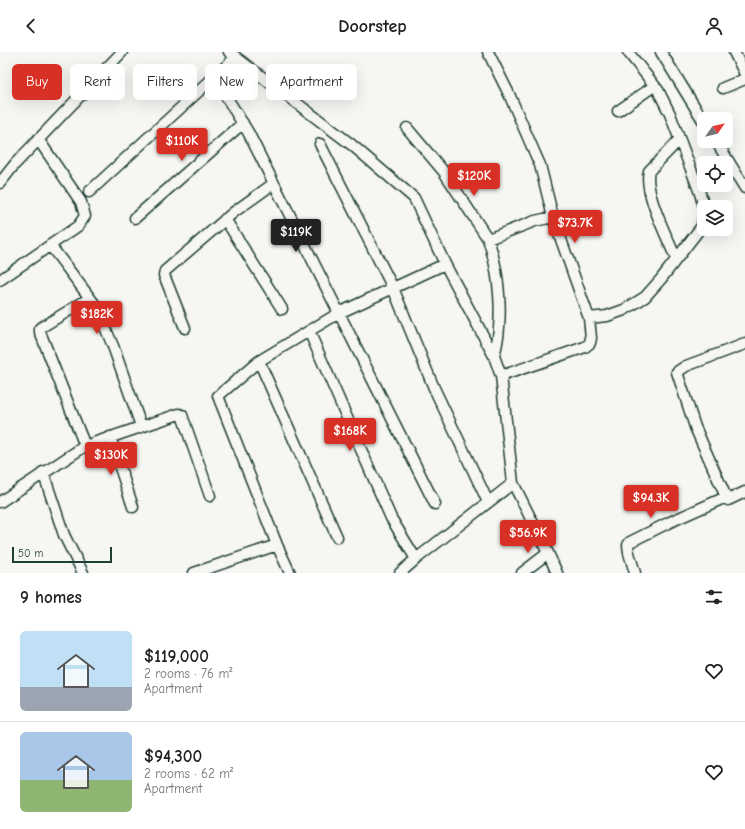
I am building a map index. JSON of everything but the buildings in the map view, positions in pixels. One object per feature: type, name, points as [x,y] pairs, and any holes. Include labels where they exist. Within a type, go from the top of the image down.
[{"type":"street","points":[[0,183],[38,139],[121,52]]},
{"type":"street","points":[[488,52],[509,94],[540,165],[553,217],[589,318],[591,338],[590,343],[585,347],[501,376]]},
{"type":"street","points":[[628,52],[654,86],[670,114],[702,200]]},
{"type":"street","points":[[661,52],[698,112]]},
{"type":"street","points":[[734,52],[745,74]]},
{"type":"street","points":[[225,64],[232,55],[352,145],[414,198],[445,264],[494,356],[501,376],[512,483],[557,573]]},
{"type":"street","points":[[723,88],[745,79]]},
{"type":"street","points":[[89,192],[205,85]]},
{"type":"street","points":[[618,111],[654,86]]},
{"type":"street","points":[[228,100],[243,123],[435,504]]},
{"type":"street","points":[[135,218],[243,123]]},
{"type":"street","points":[[407,128],[444,172],[488,239],[494,257],[500,321],[497,346],[494,356]]},
{"type":"street","points":[[0,280],[78,226],[85,216],[81,202],[38,139]]},
{"type":"street","points":[[676,259],[653,203],[647,178],[649,172],[679,140]]},
{"type":"street","points":[[320,144],[392,288],[434,388],[488,502]]},
{"type":"street","points":[[720,148],[745,188]]},
{"type":"street","points":[[185,328],[164,275],[165,270],[225,219],[273,184]]},
{"type":"street","points":[[488,239],[535,221],[553,217]]},
{"type":"street","points":[[225,219],[282,309]]},
{"type":"street","points":[[589,318],[607,316],[624,310],[645,297],[697,232]]},
{"type":"street","points":[[50,245],[96,306],[113,346],[141,426]]},
{"type":"street","points":[[290,573],[277,545],[218,396],[259,361],[339,313],[445,264]]},
{"type":"street","points":[[85,446],[40,332],[40,328],[90,298]]},
{"type":"street","points":[[310,331],[391,518],[416,559]]},
{"type":"street","points":[[745,344],[686,366],[677,372],[695,427],[726,497],[728,500],[731,500],[745,492]]},
{"type":"street","points":[[259,361],[338,537]]},
{"type":"street","points":[[0,502],[43,472],[85,446],[179,414],[182,415],[210,496]]},
{"type":"street","points":[[110,437],[134,507]]},
{"type":"street","points":[[43,472],[64,535],[83,573]]},
{"type":"street","points":[[400,573],[512,483]]},
{"type":"street","points":[[635,573],[628,553],[628,545],[630,542],[726,497]]},
{"type":"street","points":[[194,573],[277,545]]},
{"type":"street","points":[[522,573],[548,553]]}]
